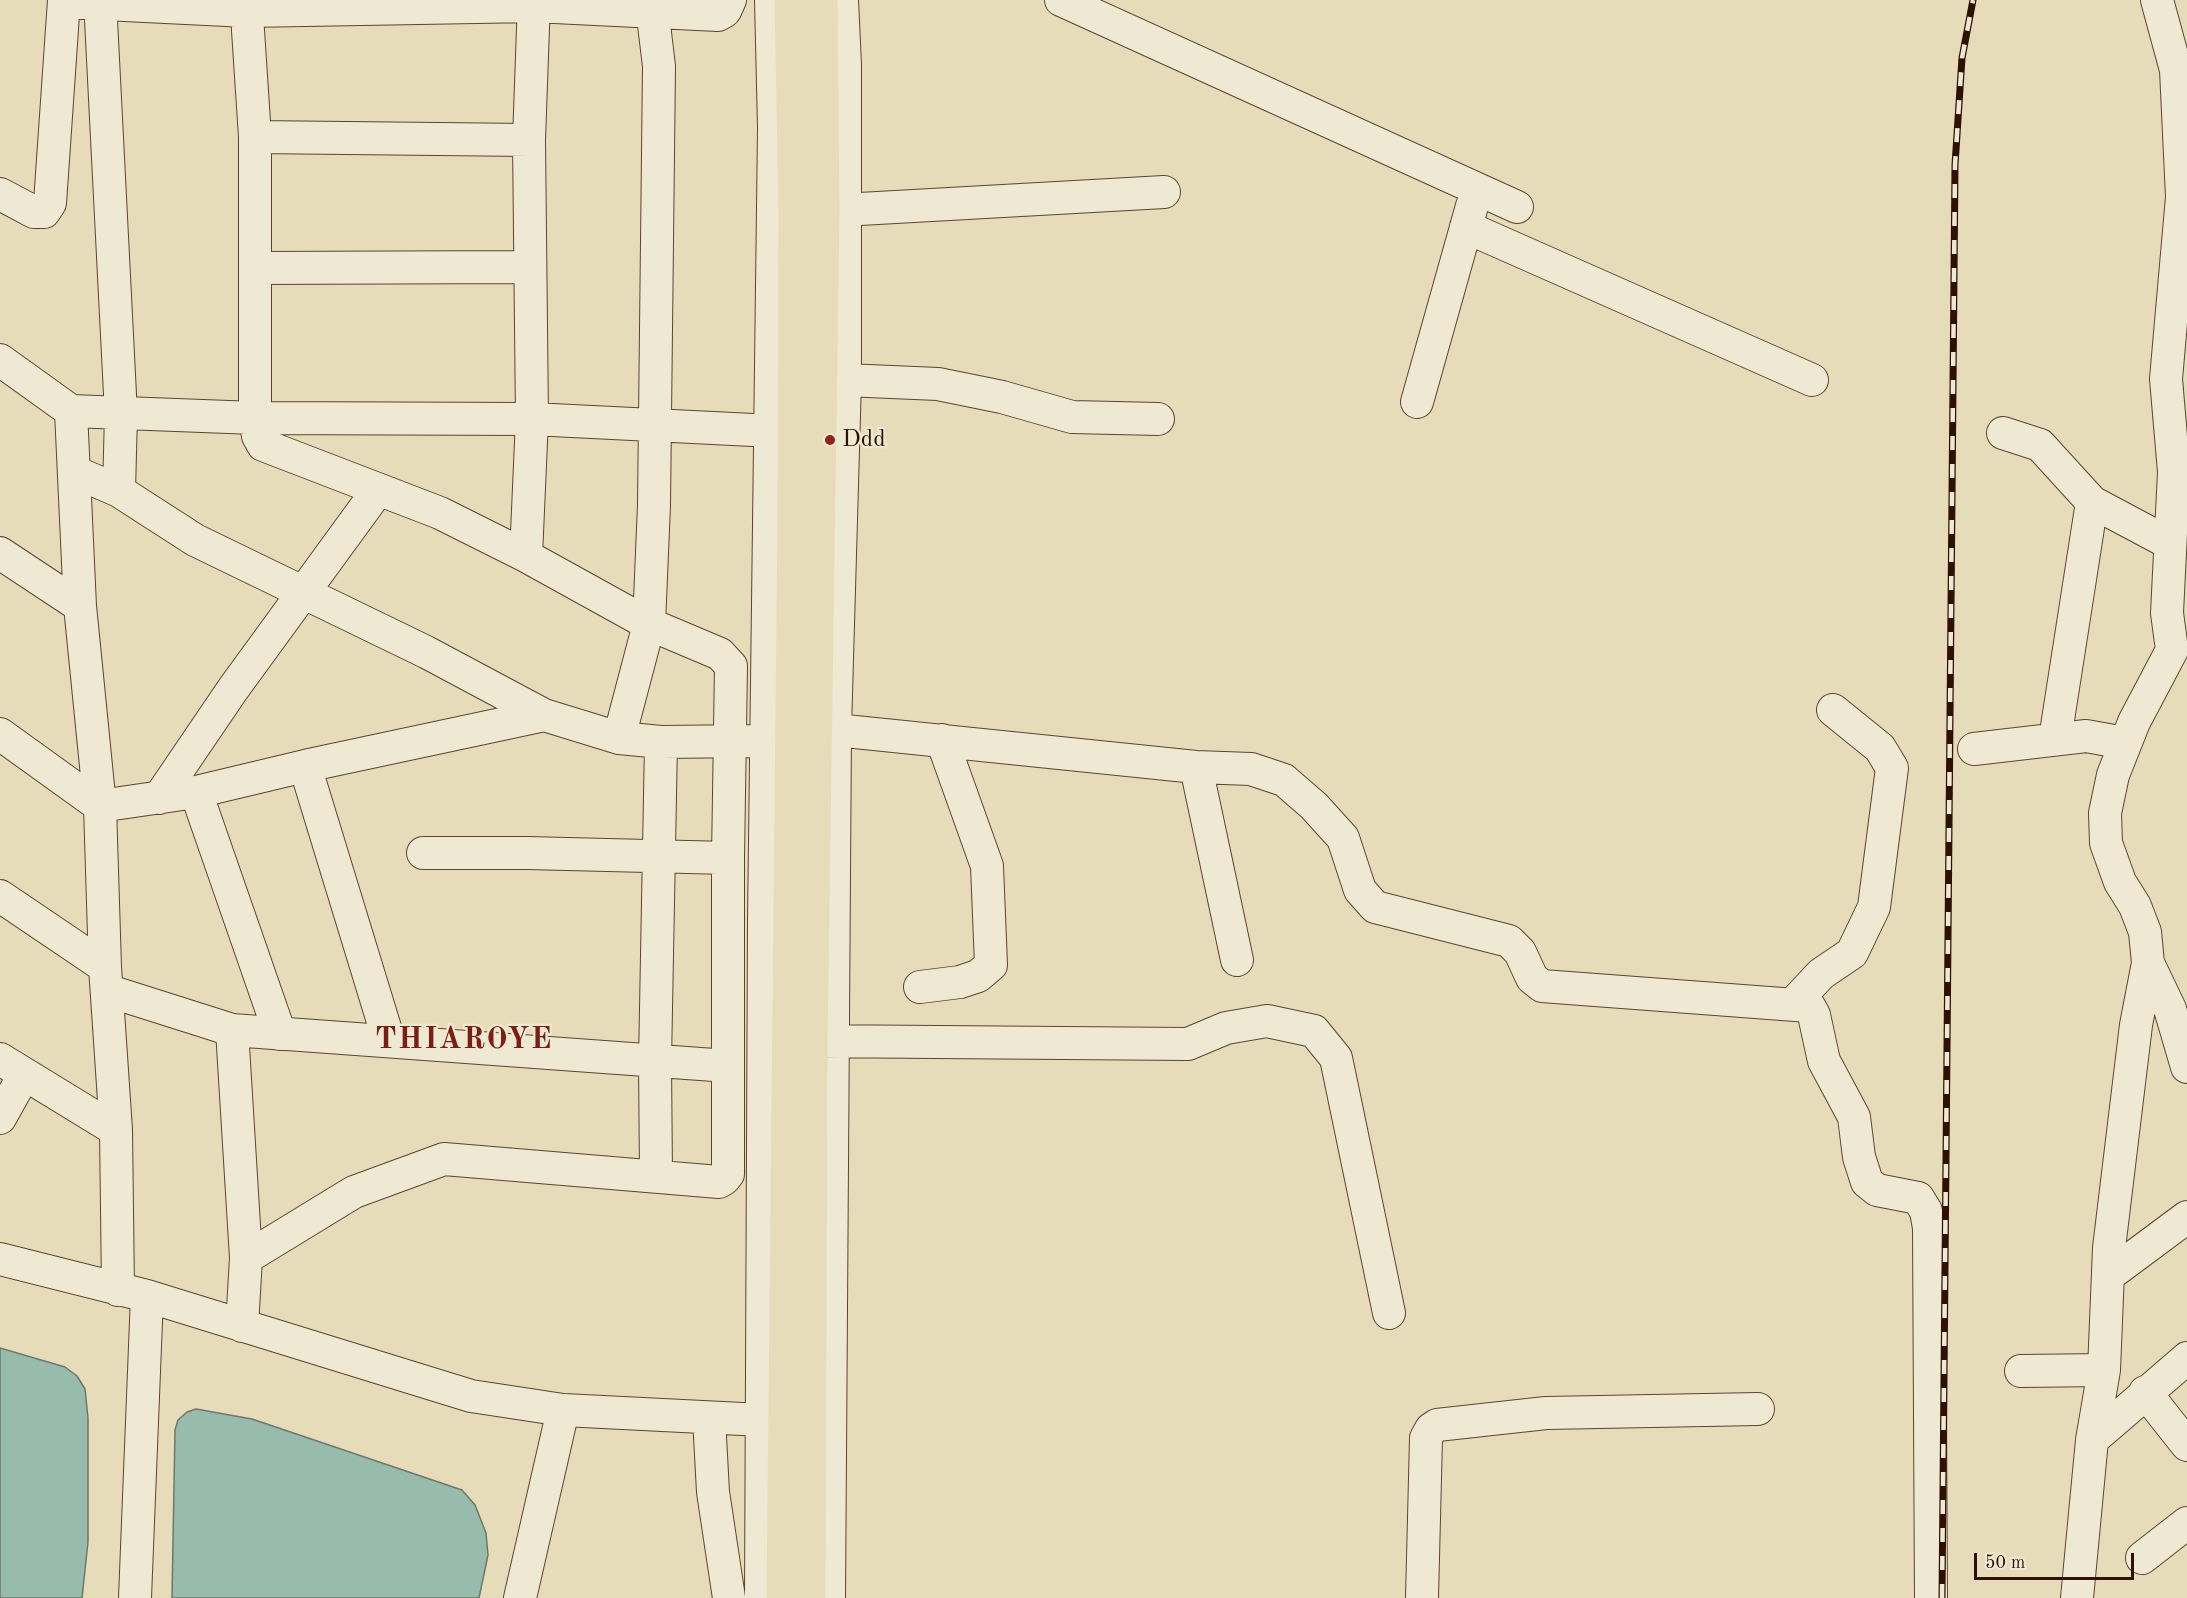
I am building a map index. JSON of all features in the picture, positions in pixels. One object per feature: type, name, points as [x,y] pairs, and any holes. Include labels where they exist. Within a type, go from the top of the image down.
[{"type":"highway","points":[[791,0],[784,129],[783,431],[822,1042],[809,1598]]},
{"type":"highway","points":[[783,1598],[773,1360],[803,735],[834,210],[821,0]]},
{"type":"street","points":[[0,194],[34,212],[44,212],[50,203],[64,1],[247,6],[534,3],[651,6],[718,15],[725,11],[730,0]]},
{"type":"street","points":[[771,0],[784,129]]},
{"type":"street","points":[[803,735],[845,380],[834,210],[842,0]]},
{"type":"street","points":[[1061,0],[1517,207]]},
{"type":"street","points":[[2078,1598],[2092,1440],[2104,1370],[2109,1248],[2136,1025],[2148,963],[2145,932],[2135,906],[2120,882],[2106,843],[2105,813],[2113,775],[2125,744],[2172,650],[2167,613],[2169,543],[2180,474],[2166,379],[2178,329],[2184,197],[2182,71],[2157,0]]},
{"type":"street","points":[[100,2],[121,414],[119,491]]},
{"type":"street","points":[[526,556],[532,419],[529,140],[534,3]]},
{"type":"street","points":[[246,1258],[354,1192],[444,1160],[719,1182],[728,1174],[728,858],[731,666],[727,660],[649,624],[526,556],[440,513],[263,445],[258,436],[255,418],[255,137],[247,6]]},
{"type":"street","points":[[618,738],[649,624],[657,426],[659,66],[651,6]]},
{"type":"street","points":[[255,137],[529,140]]},
{"type":"street","points":[[1417,402],[1477,188]]},
{"type":"street","points":[[834,210],[1164,192]]},
{"type":"street","points":[[1466,227],[1812,380]]},
{"type":"street","points":[[255,268],[529,267]]},
{"type":"street","points":[[0,360],[71,411],[255,418],[532,419],[783,431]]},
{"type":"street","points":[[845,380],[938,384],[1002,397],[1072,417],[1158,419]]},
{"type":"street","points":[[71,411],[80,606],[100,806],[116,1130],[132,1293],[135,1598]]},
{"type":"street","points":[[2003,433],[2040,445],[2092,502],[2169,543]]},
{"type":"street","points":[[75,472],[119,491],[195,540],[306,591],[544,715],[618,738],[662,742],[730,741],[803,735],[942,740],[1196,767],[1251,769],[1284,780],[1314,806],[1343,838],[1360,890],[1376,907],[1509,941],[1520,952],[1532,978],[1542,986],[1809,1006],[1814,1015],[1824,1061],[1854,1117],[1859,1157],[1866,1182],[1877,1190],[1918,1198],[1926,1211],[1929,1228],[1931,1598]]},
{"type":"street","points":[[159,798],[233,689],[378,490]]},
{"type":"street","points":[[2055,739],[2092,502]]},
{"type":"street","points":[[0,553],[80,606]]},
{"type":"street","points":[[1793,1004],[1821,974],[1852,953],[1874,907],[1892,768],[1880,748],[1833,710]]},
{"type":"street","points":[[0,734],[100,806],[196,792],[305,766],[544,715]]},
{"type":"street","points":[[1974,749],[2086,736],[2125,744]]},
{"type":"street","points":[[920,987],[960,982],[978,976],[991,965],[987,866],[942,740]]},
{"type":"street","points":[[656,1176],[655,1062],[662,742]]},
{"type":"street","points":[[305,766],[389,1041]]},
{"type":"street","points":[[1196,767],[1237,960]]},
{"type":"street","points":[[196,792],[280,1034]]},
{"type":"street","points":[[423,853],[659,855],[728,858]]},
{"type":"street","points":[[0,896],[107,979],[232,1030],[655,1062],[728,1065]]},
{"type":"street","points":[[2148,963],[2170,1009],[2181,1023],[2187,1067]]},
{"type":"street","points":[[829,1598],[822,1042],[1188,1044],[1226,1028],[1267,1021],[1314,1031],[1336,1058],[1389,1312]]},
{"type":"street","points":[[232,1030],[246,1258],[242,1326]]},
{"type":"street","points":[[0,1118],[12,1067],[116,1130]]},
{"type":"street","points":[[2109,1275],[2187,1217]]},
{"type":"street","points":[[0,1259],[132,1293],[471,1396],[564,1410],[762,1420]]},
{"type":"street","points":[[2092,1440],[2187,1358]]},
{"type":"street","points":[[761,1598],[762,1420],[773,1360]]},
{"type":"street","points":[[2021,1371],[2104,1370]]},
{"type":"street","points":[[2145,1392],[2187,1445]]},
{"type":"street","points":[[1422,1598],[1426,1438],[1431,1429],[1437,1425],[1546,1413],[1758,1409]]},
{"type":"street","points":[[520,1598],[564,1410]]},
{"type":"street","points":[[709,1418],[713,1492],[729,1598]]},
{"type":"street","points":[[2142,1558],[2187,1523]]},
{"type":"shaded area","points":[[0,1348],[65,1367],[77,1376],[85,1389],[88,1418],[88,1542],[82,1598],[0,1598]]},
{"type":"shaded area","points":[[196,1409],[252,1419],[462,1490],[475,1505],[486,1533],[488,1555],[479,1598],[172,1598],[175,1430],[178,1420],[187,1412]]},
{"type":"railway","points":[[1942,1598],[1955,165],[1962,58],[1973,0]]},
{"type":"place","name":"Ddd","points":[[830,440]]},
{"type":"district","name":"THIAROYE","points":[[464,1040]]}]
